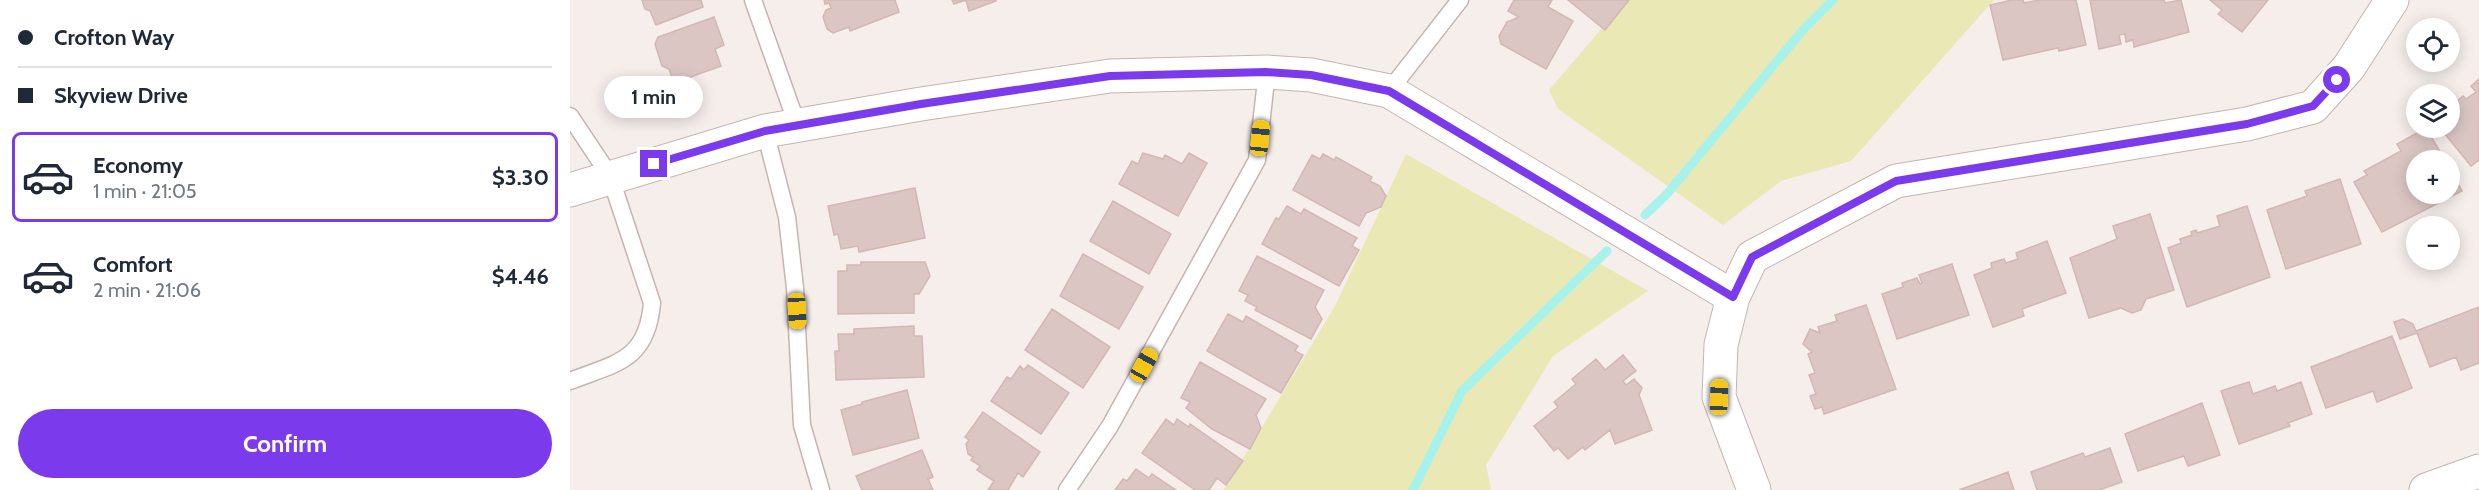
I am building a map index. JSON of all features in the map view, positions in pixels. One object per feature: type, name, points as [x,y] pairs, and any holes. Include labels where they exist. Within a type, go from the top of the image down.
[{"type":"street","points":[[1754,490],[1719,397],[1721,345],[1733,297],[1752,257],[1896,181],[2247,124],[2313,106],[2349,67],[2392,0]]},
{"type":"street","points":[[570,190],[765,131],[921,104],[1110,76],[1266,72],[1311,75],[1389,91],[1733,297]]},
{"type":"street","points":[[2426,490],[2479,471]]},
{"type":"lane","points":[[753,0],[798,127]]},
{"type":"lane","points":[[1389,91],[1460,0]]},
{"type":"lane","points":[[1067,490],[1110,426],[1257,160],[1266,72]]},
{"type":"lane","points":[[570,117],[610,177],[652,303],[650,325],[641,344],[626,359],[570,381]]},
{"type":"lane","points":[[765,131],[787,217],[795,288],[802,425],[821,490]]},
{"type":"shaded area","points":[[1626,0],[1994,0],[1851,161],[1781,181],[1723,225],[1558,109],[1549,90]]},
{"type":"shaded area","points":[[1406,154],[1648,291],[1553,356],[1486,465],[1491,490],[1224,490],[1335,306]]},
{"type":"building","points":[[642,0],[701,0],[703,7],[656,25]]},
{"type":"building","points":[[824,0],[895,0],[899,12],[850,31],[849,27],[833,33],[827,29],[823,17],[826,10],[831,8],[829,3],[825,4]]},
{"type":"building","points":[[952,0],[966,0],[954,4]]},
{"type":"building","points":[[966,0],[996,0],[996,1],[969,11]]},
{"type":"building","points":[[1514,0],[1552,0],[1548,7],[1573,21],[1546,69],[1501,44],[1499,36],[1507,22],[1519,17],[1508,11]]},
{"type":"building","points":[[1568,0],[1629,0],[1605,30]]},
{"type":"building","points":[[2023,0],[2024,3],[2039,0],[2076,0],[2086,45],[2059,51],[2058,48],[2003,60],[1990,5]]},
{"type":"building","points":[[2090,0],[2164,0],[2165,3],[2181,0],[2189,32],[2134,47],[2133,40],[2126,42],[2125,34],[2119,35],[2121,44],[2099,49]]},
{"type":"building","points":[[2210,0],[2268,0],[2242,32],[2218,14],[2222,10]]},
{"type":"building","points":[[714,17],[724,45],[715,49],[721,66],[674,83],[669,69],[662,66],[655,44],[658,37]]},
{"type":"building","points":[[2479,79],[2479,160],[2471,166],[2448,138],[2460,138],[2460,99],[2463,96],[2466,99],[2476,92],[2471,86]]},
{"type":"building","points":[[2408,138],[2432,138],[2439,150],[2406,150],[2406,204],[2437,204],[2413,216],[2406,216],[2406,220],[2382,232],[2354,182],[2367,175],[2364,171],[2401,151],[2397,144]]},
{"type":"building","points":[[1143,153],[1163,159],[1165,155],[1182,164],[1189,153],[1207,163],[1178,216],[1119,184],[1132,161],[1138,164]]},
{"type":"building","points":[[1323,154],[1334,160],[1336,157],[1372,177],[1370,181],[1380,186],[1386,196],[1381,207],[1366,213],[1359,226],[1293,190],[1312,155],[1320,159]]},
{"type":"building","points":[[2340,179],[2361,244],[2286,269],[2267,210],[2307,196],[2305,191]]},
{"type":"building","points":[[915,188],[925,238],[859,252],[858,246],[841,249],[838,234],[834,235],[828,206]]},
{"type":"building","points":[[1113,201],[1171,234],[1149,274],[1090,241]]},
{"type":"building","points":[[1287,206],[1301,214],[1304,209],[1357,238],[1352,246],[1359,250],[1339,286],[1262,244],[1276,218],[1279,219]]},
{"type":"building","points":[[2247,206],[2270,277],[2187,307],[2168,248],[2181,243],[2180,239],[2192,235],[2191,232],[2196,230],[2197,233],[2220,226],[2217,216]]},
{"type":"building","points":[[2150,214],[2174,290],[2146,299],[2141,310],[2132,313],[2121,308],[2089,318],[2070,258],[2117,239],[2113,226]]},
{"type":"building","points":[[2047,241],[2066,293],[2022,309],[2024,316],[1993,327],[1974,275],[1992,268],[1991,263],[2004,259],[2006,263],[2018,259],[2016,253]]},
{"type":"building","points":[[1083,254],[1143,287],[1119,329],[1060,296]]},
{"type":"building","points":[[1257,256],[1324,290],[1315,307],[1322,319],[1311,339],[1255,310],[1257,307],[1245,301],[1248,295],[1239,291]]},
{"type":"building","points":[[861,262],[925,262],[930,276],[919,294],[914,294],[914,313],[838,314],[838,271],[847,271],[847,265],[861,265]]},
{"type":"building","points":[[1952,264],[1969,315],[1897,339],[1882,294],[1903,287],[1902,283],[1917,278],[1920,284],[1922,283],[1919,275]]},
{"type":"building","points":[[1866,305],[1896,389],[1824,414],[1822,407],[1815,409],[1810,396],[1816,394],[1809,375],[1815,373],[1808,354],[1812,352],[1803,344],[1810,329],[1820,333],[1818,327],[1837,321],[1835,315]]},
{"type":"building","points":[[2479,307],[2479,363],[2461,370],[2456,357],[2430,367],[2417,333],[2400,339],[2394,322],[2403,319],[2413,324],[2416,331]]},
{"type":"building","points":[[1052,309],[1110,347],[1083,388],[1025,350]]},
{"type":"building","points":[[1228,314],[1243,322],[1246,316],[1298,346],[1295,351],[1303,355],[1281,393],[1207,351]]},
{"type":"building","points":[[914,326],[914,336],[922,336],[924,377],[836,380],[835,351],[839,351],[838,334],[854,334],[854,329]]},
{"type":"building","points":[[2392,336],[2412,388],[2377,402],[2373,391],[2326,408],[2311,367]]},
{"type":"building","points":[[1623,355],[1636,371],[1623,381],[1626,385],[1634,379],[1642,388],[1639,395],[1652,430],[1615,444],[1610,430],[1585,450],[1583,447],[1568,459],[1558,448],[1554,451],[1534,426],[1558,407],[1554,402],[1576,384],[1572,379],[1596,359],[1605,370]]},
{"type":"building","points":[[1200,362],[1266,399],[1256,415],[1261,428],[1250,449],[1212,429],[1186,408],[1190,402],[1181,398]]},
{"type":"building","points":[[1028,365],[1069,393],[1041,434],[991,401],[1007,377],[1011,379],[1020,366],[1024,370]]},
{"type":"building","points":[[2249,382],[2253,394],[2275,386],[2277,391],[2301,382],[2312,414],[2288,423],[2290,426],[2239,444],[2221,391]]},
{"type":"building","points":[[907,390],[919,438],[853,455],[841,410]]},
{"type":"building","points":[[2202,403],[2220,455],[2188,466],[2184,456],[2138,471],[2125,434]]},
{"type":"building","points":[[983,412],[1040,452],[1023,477],[1018,473],[1008,490],[988,490],[994,481],[977,470],[980,466],[971,460],[973,457],[968,454],[966,444],[969,440],[965,437]]},
{"type":"building","points":[[1166,419],[1174,425],[1177,419],[1189,427],[1190,424],[1243,461],[1226,485],[1217,478],[1209,490],[1195,490],[1142,453]]},
{"type":"building","points":[[2110,448],[2122,482],[2099,490],[2037,490],[2031,472],[2083,453],[2085,457]]},
{"type":"building","points":[[922,450],[933,477],[928,479],[933,490],[862,490],[856,476]]},
{"type":"building","points":[[1136,469],[1149,478],[1152,474],[1176,490],[1115,490],[1123,479],[1127,481]]},
{"type":"building","points":[[2008,472],[2014,490],[1959,490]]},
{"type":"waterway","points":[[1645,215],[1667,194],[1802,31],[1833,0]]},
{"type":"waterway","points":[[1413,490],[1462,391],[1607,251]]},
{"type":"route","points":[[654,164],[765,131],[921,104],[1110,76],[1266,72],[1311,75],[1389,91],[1733,297],[1752,257],[1896,181],[2247,124],[2313,106],[2337,80]]}]
